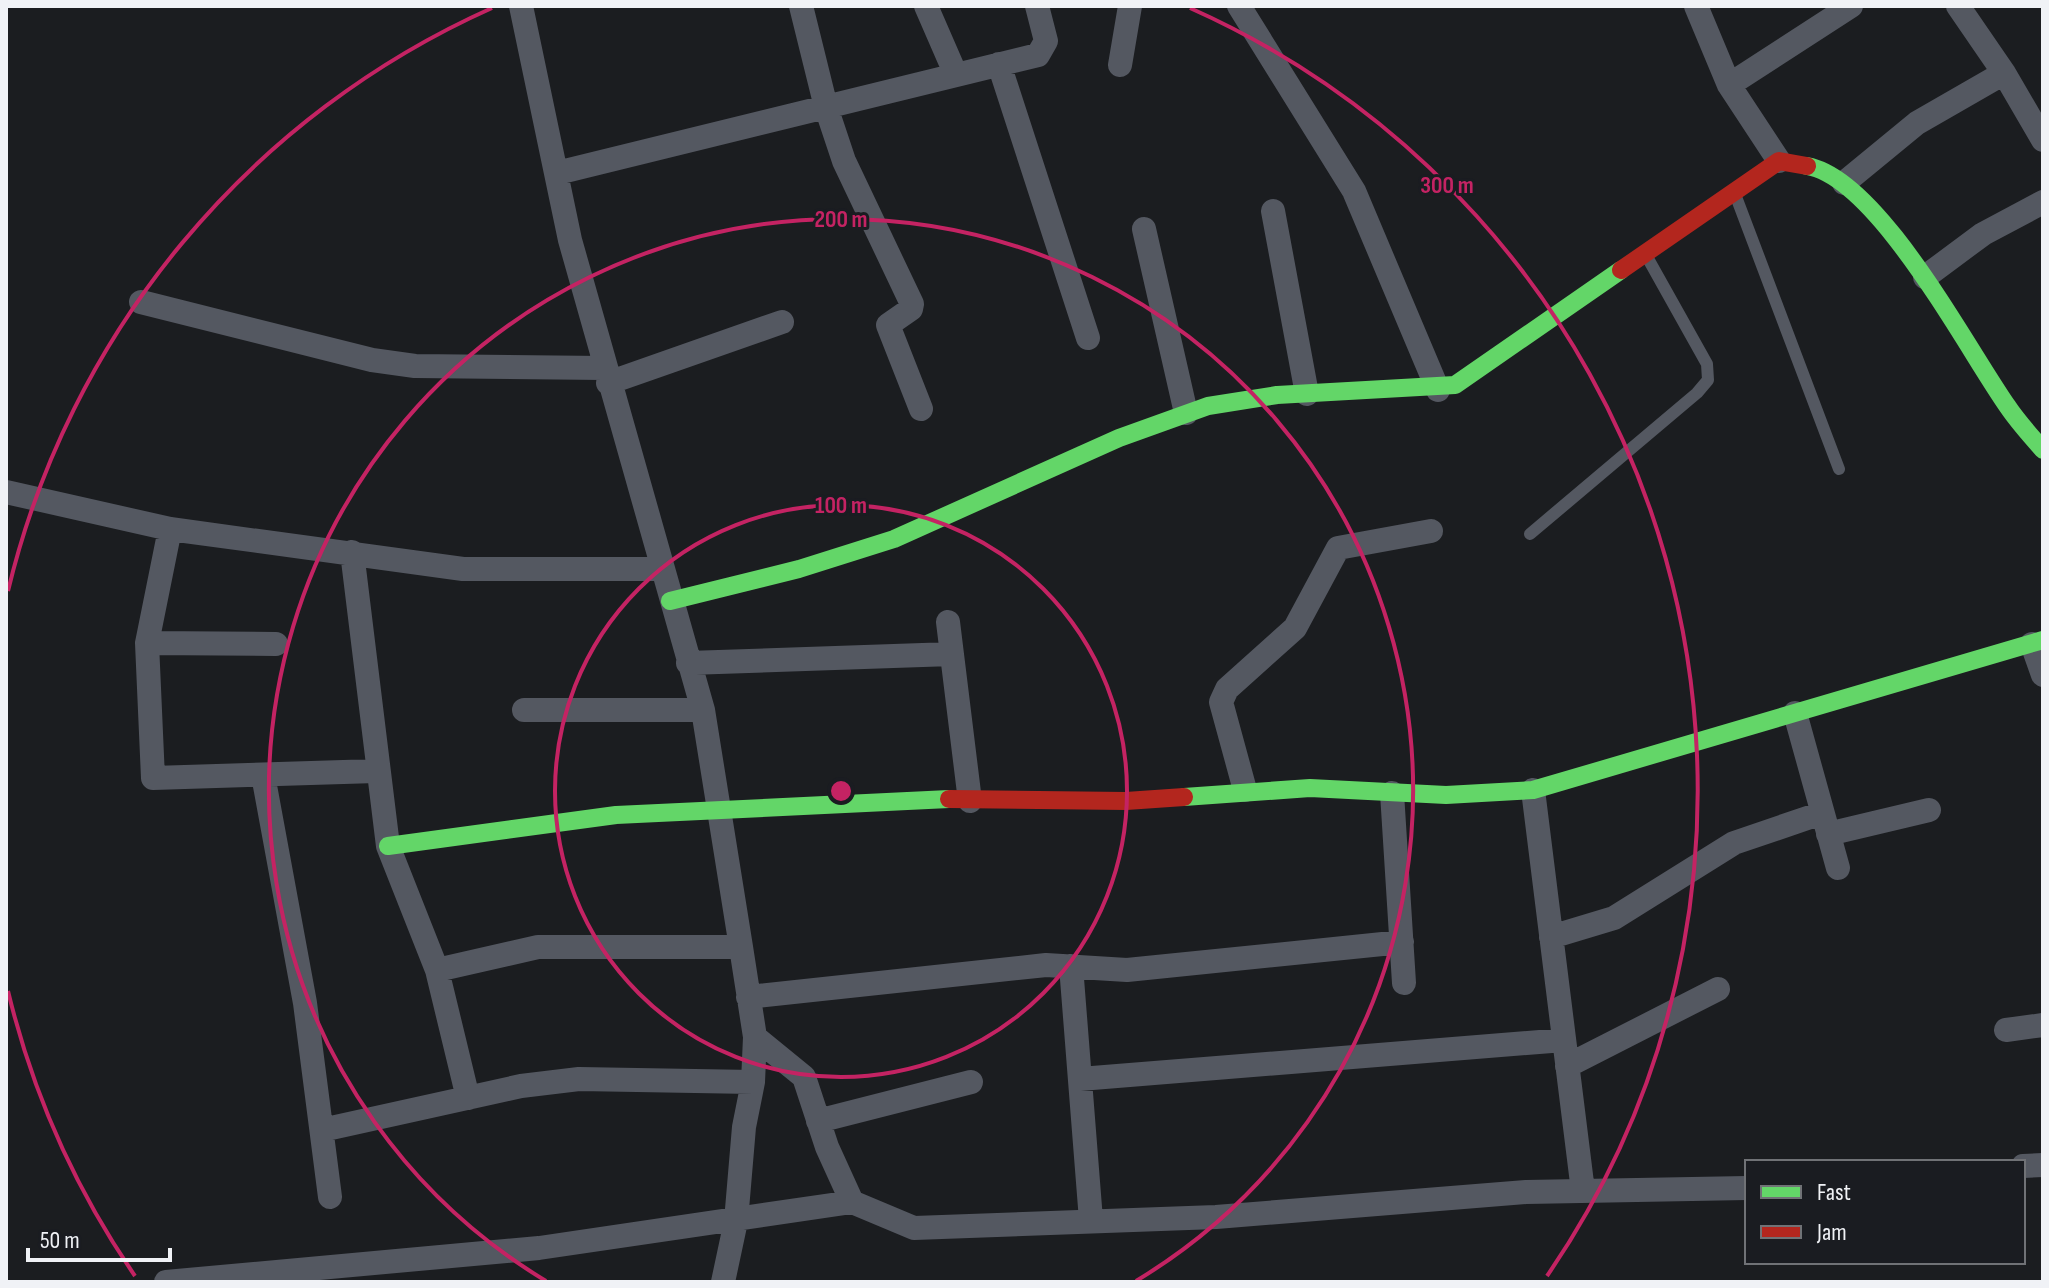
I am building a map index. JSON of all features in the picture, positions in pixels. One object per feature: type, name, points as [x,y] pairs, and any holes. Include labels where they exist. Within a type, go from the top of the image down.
[{"type":"street","points":[[521,6],[606,376],[703,710],[741,947],[755,1037],[753,1082],[744,1127],[736,1221],[723,1282]]},
{"type":"street","points":[[801,6],[826,107],[855,186],[912,304],[911,309],[888,325],[921,409]]},
{"type":"street","points":[[926,6],[956,75]]},
{"type":"street","points":[[557,173],[1038,55],[1044,48],[1046,34],[1037,6]]},
{"type":"street","points":[[1120,65],[1130,6]]},
{"type":"street","points":[[1239,6],[1354,191],[1438,390]]},
{"type":"street","points":[[1696,6],[1729,85],[1779,161]]},
{"type":"street","points":[[1729,85],[1851,6]]},
{"type":"street","points":[[1958,6],[2004,73],[2043,140]]},
{"type":"street","points":[[999,64],[1088,338]]},
{"type":"street","points":[[1844,183],[1917,123],[2004,73]]},
{"type":"street","points":[[670,601],[817,566],[912,532],[1096,448],[1186,413],[1253,399],[1438,390],[1455,385],[1779,161],[1819,168],[1844,183],[1925,277],[2009,409],[2043,450]]},
{"type":"street","points":[[1925,277],[1983,234],[2043,202]]},
{"type":"street","points":[[1273,211],[1307,394]]},
{"type":"street","points":[[1144,229],[1186,413]]},
{"type":"street","points":[[141,302],[372,360],[415,366],[606,376],[782,322]]},
{"type":"street","points":[[6,492],[170,529],[463,569],[663,569]]},
{"type":"street","points":[[170,529],[147,643],[153,778],[376,771]]},
{"type":"street","points":[[1245,790],[1221,702],[1227,689],[1295,628],[1338,548],[1431,531]]},
{"type":"street","points":[[352,552],[376,771],[388,846],[437,970],[468,1098]]},
{"type":"street","points":[[948,622],[970,801]]},
{"type":"street","points":[[388,846],[616,815],[906,799],[1126,801],[1245,790],[1310,788],[1392,793],[1533,790],[2038,642],[2043,675]]},
{"type":"street","points":[[147,643],[276,644]]},
{"type":"street","points":[[688,663],[952,654]]},
{"type":"street","points":[[524,710],[703,710]]},
{"type":"street","points":[[1795,713],[1838,868]]},
{"type":"street","points":[[263,775],[305,1003],[330,1197]]},
{"type":"street","points":[[1533,790],[1583,1191]]},
{"type":"street","points":[[1392,793],[1404,983]]},
{"type":"street","points":[[1551,937],[1614,918],[1734,843],[1825,824],[1929,810]]},
{"type":"street","points":[[748,997],[1046,965],[1127,970],[1402,942]]},
{"type":"street","points":[[437,970],[538,947],[741,947]]},
{"type":"street","points":[[1071,966],[1091,1220]]},
{"type":"street","points":[[1567,1066],[1718,989]]},
{"type":"street","points":[[2006,1030],[2043,1025]]},
{"type":"street","points":[[755,1037],[801,1073],[852,1202]]},
{"type":"street","points":[[1080,1079],[1564,1040]]},
{"type":"street","points":[[322,1130],[521,1086],[579,1079],[753,1082]]},
{"type":"street","points":[[818,1121],[971,1082]]},
{"type":"street","points":[[166,1282],[279,1277],[539,1248],[852,1202],[914,1228],[1216,1217],[1526,1192],[1745,1188]]},
{"type":"lane","points":[[1734,191],[1839,469]]},
{"type":"lane","points":[[1530,534],[1697,393],[1708,380],[1707,364],[1646,255]]},
{"type":"traffic: fast","points":[[1807,166],[1834,177],[1863,201],[1891,232],[1919,269],[2012,413],[2043,450]]},
{"type":"traffic: fast","points":[[670,601],[799,569],[894,539],[1119,438],[1208,406],[1277,395],[1455,385],[1621,270]]},
{"type":"traffic: fast","points":[[1184,797],[1310,788],[1446,795],[1533,790],[2043,640]]},
{"type":"traffic: fast","points":[[388,846],[616,815],[949,799]]},
{"type":"traffic: jam","points":[[1621,270],[1779,161],[1807,166]]},
{"type":"traffic: jam","points":[[949,799],[1126,801],[1184,797]]}]
